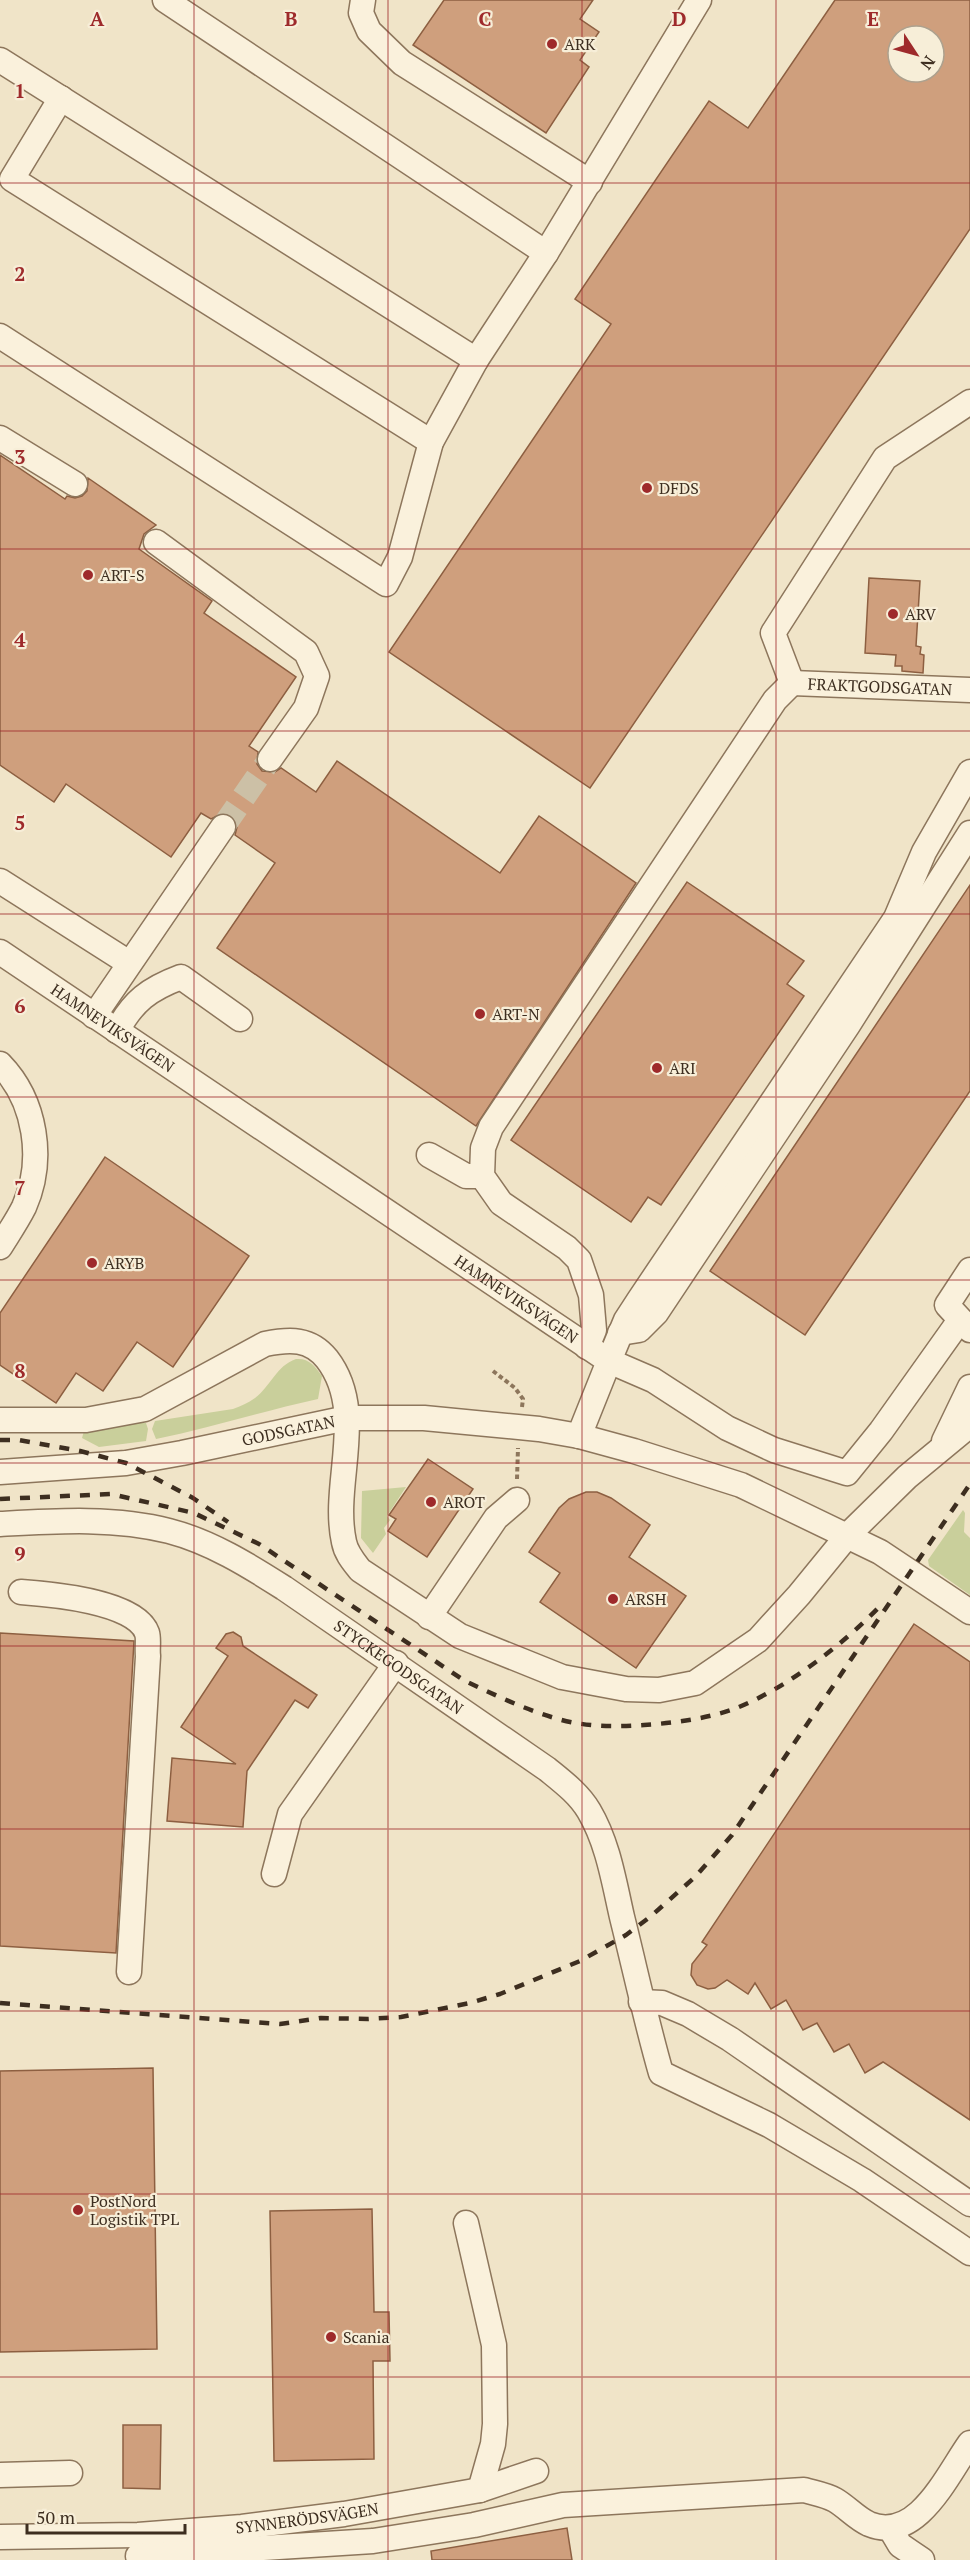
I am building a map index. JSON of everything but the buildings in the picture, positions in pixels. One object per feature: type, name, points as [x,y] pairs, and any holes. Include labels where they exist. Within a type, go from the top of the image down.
[{"type":"street","points":[[165,0],[546,253]]},
{"type":"street","points":[[363,0],[361,13],[369,32],[402,63],[590,182]]},
{"type":"street","points":[[0,336],[386,584],[400,557],[431,442],[476,360],[590,182],[699,0]]},
{"type":"street","points":[[0,60],[476,360]]},
{"type":"street","points":[[61,98],[6,187],[431,442]]},
{"type":"street","points":[[587,1347],[594,1330],[591,1295],[579,1260],[567,1248],[501,1203],[482,1176],[483,1148],[491,1127],[775,700],[792,682],[773,633],[885,458],[970,402]]},
{"type":"street","points":[[0,438],[75,484]]},
{"type":"street","points":[[156,542],[306,652],[317,676],[306,708],[270,759]]},
{"type":"street","name":"FRAKTGODSGATAN","points":[[792,682],[970,690]]},
{"type":"street","points":[[970,772],[924,852],[896,918],[639,1300],[620,1333],[579,1436],[634,1450],[741,1485],[880,1552],[970,1612]]},
{"type":"street","points":[[94,1016],[224,827]]},
{"type":"street","points":[[620,1333],[639,1330],[656,1313],[848,1025],[970,833]]},
{"type":"street","points":[[0,881],[129,963]]},
{"type":"street","name":"HAMNEVIKSVÄGEN","points":[[0,952],[587,1347],[609,1361],[653,1380],[727,1428],[774,1450],[847,1473],[965,1325]]},
{"type":"street","points":[[117,1031],[130,1008],[162,984],[181,977],[240,1019]]},
{"type":"street","points":[[0,1064],[8,1072],[24,1099],[36,1141],[34,1173],[24,1207],[0,1247]]},
{"type":"street","points":[[429,1155],[466,1176],[482,1176]]},
{"type":"street","points":[[965,1325],[947,1305],[970,1270]]},
{"type":"street","points":[[0,1420],[86,1420],[145,1409],[265,1344],[286,1340],[303,1341],[320,1351],[334,1369],[344,1393],[346,1418],[342,1521],[344,1543],[351,1559],[360,1570],[460,1636],[562,1677],[626,1689],[659,1690],[695,1683],[758,1640],[806,1587],[848,1535],[907,1477],[970,1425]]},
{"type":"street","points":[[939,1450],[970,1387]]},
{"type":"street","name":"GODSGATAN","points":[[0,1472],[126,1463],[346,1418],[424,1418],[518,1427],[579,1436]]},
{"type":"street","points":[[429,1617],[496,1518],[517,1500]]},
{"type":"street","name":"STYCKEGODSGATAN","points":[[0,1524],[95,1522],[169,1531],[240,1560],[396,1663],[548,1769],[572,1789],[589,1810],[598,1827],[610,1865],[661,2073],[778,2130],[862,2180],[970,2253]]},
{"type":"street","points":[[21,1592],[72,1596],[118,1610],[138,1621],[147,1633],[148,1656],[129,1971]]},
{"type":"street","points":[[274,1874],[290,1814],[396,1663]]},
{"type":"street","points":[[642,2002],[662,2003],[730,2039],[970,2204]]},
{"type":"street","points":[[466,2223],[494,2344],[495,2424],[493,2444],[480,2490]]},
{"type":"street","points":[[138,2550],[374,2541],[474,2524],[563,2505],[804,2490],[834,2499],[866,2523],[890,2528],[915,2519],[970,2443]]},
{"type":"street","name":"SYNNERÖDSVÄGEN","points":[[0,2537],[138,2550],[242,2527],[344,2514],[480,2490],[536,2471]]},
{"type":"street","points":[[0,2475],[70,2473]]},
{"type":"street","points":[[890,2528],[900,2545],[922,2560]]},
{"type":"path","points":[[493,1371],[515,1388],[523,1399],[518,1427],[517,1500]]},
{"type":"green space","points":[[296,1359],[308,1361],[322,1376],[318,1399],[156,1439],[152,1429],[155,1421],[242,1406],[255,1398],[283,1366]]},
{"type":"green space","points":[[146,1423],[148,1429],[146,1441],[99,1447],[82,1438],[84,1431]]},
{"type":"green space","points":[[406,1487],[387,1516],[390,1520],[384,1528],[386,1534],[373,1553],[361,1538],[362,1491]]},
{"type":"green space","points":[[963,1510],[965,1513],[964,1532],[970,1538],[970,1595],[929,1566],[928,1560]]},
{"type":"tunnel","points":[[223,827],[270,759]]},
{"type":"railway","points":[[0,1440],[19,1440],[80,1451],[126,1463],[193,1498],[228,1522]]},
{"type":"railway","points":[[0,2003],[280,2024],[321,2018],[401,2017],[470,2003],[500,1994],[580,1961],[626,1935],[650,1917],[695,1877],[732,1835],[970,1484]]},
{"type":"railway","points":[[0,1499],[111,1494],[194,1513],[259,1544],[465,1681],[534,1711],[569,1722],[590,1725],[623,1726],[667,1723],[701,1718],[734,1709],[794,1678],[832,1650],[882,1604]]},
{"type":"place","name":"ARK","points":[[552,44]]},
{"type":"place","name":"DFDS","points":[[647,488]]},
{"type":"place","name":"ART-S","points":[[88,575]]},
{"type":"place","name":"ARV","points":[[893,614]]},
{"type":"place","name":"ART-N","points":[[480,1014]]},
{"type":"place","name":"ARI","points":[[657,1068]]},
{"type":"place","name":"ARYB","points":[[92,1263]]},
{"type":"place","name":"AROT","points":[[431,1502]]},
{"type":"place","name":"ARSH","points":[[613,1599]]},
{"type":"place","name":"PostNord Logistik TPL","points":[[78,2210]]},
{"type":"place","name":"Scania","points":[[331,2337]]}]
